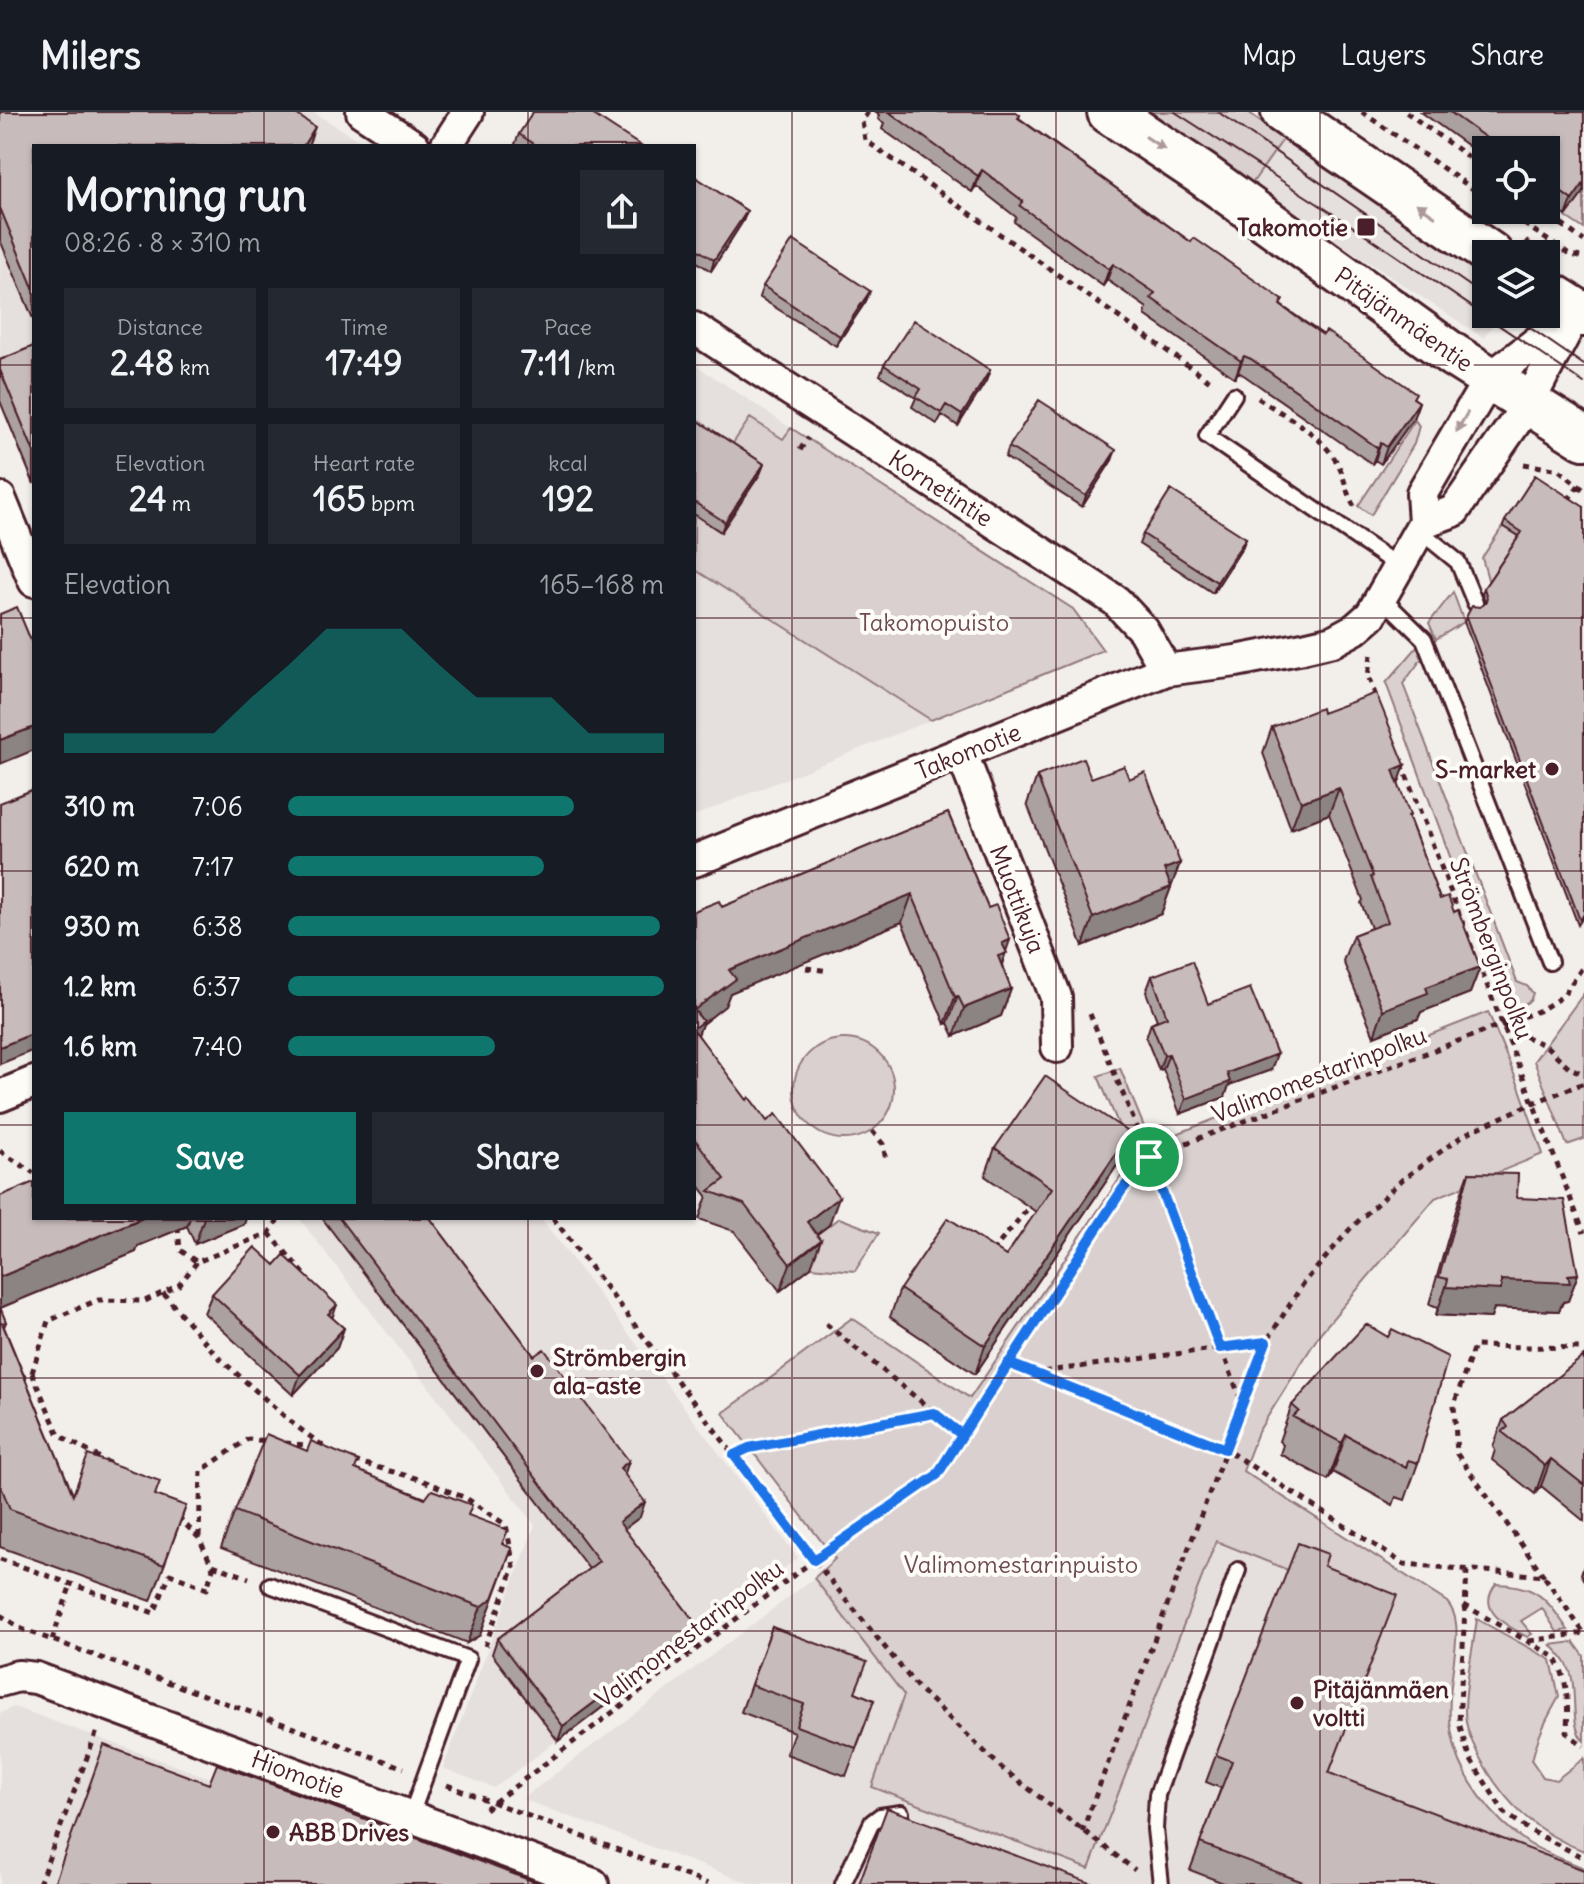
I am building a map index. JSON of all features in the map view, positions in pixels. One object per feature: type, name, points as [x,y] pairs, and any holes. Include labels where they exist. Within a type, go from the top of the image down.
[{"type":"main road","name":"Pitäjänmäentie","points":[[1109,112],[1202,174],[1453,355],[1584,438]]},
{"type":"main road","points":[[1283,112],[1472,241]]},
{"type":"street","points":[[362,112],[411,144]]},
{"type":"street","points":[[447,144],[468,112]]},
{"type":"street","name":"Takomotie","points":[[696,860],[1166,670],[1236,661],[1333,641],[1355,629],[1371,615],[1422,526],[1422,493],[1490,378],[1573,305]]},
{"type":"street","name":"Takomotie","points":[[1422,526],[1454,511],[1528,404],[1573,305]]},
{"type":"street","name":"Kornetintie","points":[[696,329],[1116,601],[1143,630],[1166,670]]},
{"type":"street","points":[[0,498],[32,576]]},
{"type":"street","name":"Muottikuja","points":[[962,754],[1056,997],[1057,1047]]},
{"type":"street","points":[[0,1096],[32,1083]]},
{"type":"street","name":"Hiomotie","points":[[0,1681],[18,1676],[36,1678],[593,1884]]},
{"type":"lane","points":[[1233,396],[1207,436],[1398,566]]},
{"type":"lane","points":[[1422,526],[1458,562],[1475,603]]},
{"type":"lane","points":[[1381,597],[1424,639],[1550,962]]},
{"type":"lane","points":[[1161,1884],[1155,1829],[1157,1795],[1238,1570]]},
{"type":"lane","points":[[270,1585],[468,1659],[411,1815]]},
{"type":"lane","points":[[843,1884],[872,1822],[889,1813],[914,1818]]},
{"type":"path","points":[[868,112],[862,121],[865,140],[1233,396],[1253,395],[1314,436],[1331,454],[1360,518]]},
{"type":"path","points":[[1362,112],[1472,189]]},
{"type":"path","points":[[1406,112],[1472,160]]},
{"type":"path","points":[[1560,223],[1584,241]]},
{"type":"path","points":[[1524,224],[1568,254],[1584,258]]},
{"type":"path","points":[[1567,502],[1579,485]]},
{"type":"path","points":[[1368,676],[1379,705]]},
{"type":"path","name":"Strömberginpolku","points":[[1401,762],[1584,1233]]},
{"type":"path","name":"Valimomestarinpolku","points":[[484,1811],[814,1560],[937,1475],[1122,1190],[1149,1157],[1541,1010],[1563,996],[1584,965]]},
{"type":"path","points":[[806,968],[829,971]]},
{"type":"path","points":[[1502,1025],[1546,1046],[1570,1068],[1584,1074]]},
{"type":"path","points":[[1082,1832],[1266,1342],[1303,1284],[1350,1229],[1404,1178],[1465,1134],[1584,1083]]},
{"type":"path","points":[[872,1131],[883,1144],[886,1161]]},
{"type":"path","points":[[0,1151],[32,1172]]},
{"type":"path","points":[[1149,1157],[1242,1404]]},
{"type":"path","points":[[987,1261],[994,1248],[1029,1207]]},
{"type":"path","points":[[177,1220],[180,1250],[197,1262]]},
{"type":"path","points":[[123,1471],[59,1435],[32,1373],[48,1321],[98,1300],[145,1301],[179,1285],[197,1262],[269,1233],[278,1220]]},
{"type":"path","points":[[555,1220],[814,1560],[918,1688],[1003,1769],[1141,1875]]},
{"type":"path","points":[[269,1233],[308,1280]]},
{"type":"path","points":[[163,1293],[218,1357],[334,1456]]},
{"type":"path","points":[[826,1324],[962,1435]]},
{"type":"path","points":[[1032,1374],[1266,1342]]},
{"type":"path","points":[[1528,1641],[1584,1633],[1457,1454],[1454,1405],[1474,1346],[1584,1348]]},
{"type":"path","points":[[1008,1363],[1225,1449],[1404,1564],[1544,1576]]},
{"type":"path","points":[[11,1382],[32,1373]]},
{"type":"path","points":[[734,1455],[749,1448],[934,1413]]},
{"type":"path","points":[[199,1538],[201,1471],[248,1439],[324,1447]]},
{"type":"path","points":[[348,1460],[419,1479],[466,1498],[506,1525],[514,1567],[480,1659]]},
{"type":"path","points":[[0,1559],[154,1613],[170,1574],[207,1589],[213,1568],[199,1538],[173,1512]]},
{"type":"path","points":[[1467,1570],[1459,1723],[1469,1757],[1504,1812],[1529,1830],[1584,1858]]},
{"type":"path","points":[[52,1640],[71,1584]]},
{"type":"path","points":[[1464,1605],[1555,1657],[1562,1668],[1567,1692],[1567,1733],[1584,1746]]},
{"type":"path","points":[[0,1615],[10,1623],[145,1674]]},
{"type":"path","points":[[39,1884],[97,1730]]},
{"type":"shaded area","points":[[0,112],[313,112],[365,144],[32,144],[32,474],[0,397]]},
{"type":"shaded area","points":[[1284,138],[1472,267],[1472,328],[1491,328],[1484,338],[1251,185]]},
{"type":"shaded area","points":[[696,365],[791,428],[696,570]]},
{"type":"shaded area","points":[[696,570],[931,720],[696,815]]},
{"type":"shaded area","name":"Strömbergin ala-aste","points":[[301,1220],[543,1220],[798,1558],[494,1788],[443,1768],[535,1525]]},
{"type":"shaded area","points":[[1215,1541],[1318,1582],[1340,1782],[1584,1884],[752,1884],[522,1799],[814,1578],[904,1695],[1089,1869]]},
{"type":"shaded area","points":[[14,1707],[494,1884],[0,1884],[0,1713]]},
{"type":"green space","points":[[1136,112],[1248,112],[1284,138],[1251,185]]},
{"type":"green space","points":[[1584,191],[1584,229],[1566,217]]},
{"type":"green space","name":"Takomopuisto","points":[[750,418],[783,439],[791,428],[1073,609],[1103,650],[931,720],[696,570],[696,516],[721,532],[727,452]]},
{"type":"green space","points":[[1415,420],[1419,426],[1414,444],[1371,515],[1358,506]]},
{"type":"green space","points":[[1503,526],[1520,537],[1489,583],[1482,558]]},
{"type":"green space","points":[[1453,592],[1464,622],[1436,639],[1429,623]]},
{"type":"green space","points":[[1418,646],[1423,657],[1403,684],[1517,982],[1533,993],[1530,1001],[1520,1006],[1508,1006],[1503,1000],[1386,683]]},
{"type":"green space","points":[[1584,993],[1584,1139],[1567,1145],[1534,1061]]},
{"type":"green space","name":"Valimomestarinpuisto","points":[[1488,1012],[1543,1154],[1435,1198],[1321,1332],[1258,1432],[1243,1471],[1447,1602],[1454,1615],[1456,1630],[1450,1697],[1451,1725],[1462,1766],[1480,1796],[1502,1822],[1534,1847],[1584,1868],[1584,1884],[1319,1801],[1318,1582],[1216,1541],[1089,1869],[872,1787],[904,1695],[814,1578],[835,1559],[723,1413],[852,1318],[970,1398],[1133,1159],[1098,1076],[1120,1068],[1151,1144]]},
{"type":"green space","points":[[844,1039],[863,1043],[879,1054],[890,1070],[894,1089],[890,1108],[879,1124],[863,1135],[844,1139],[825,1135],[809,1124],[798,1108],[794,1089],[798,1070],[809,1054],[825,1043]]},
{"type":"green space","points":[[839,1218],[879,1233],[855,1271],[811,1267],[797,1249]]},
{"type":"green space","points":[[1496,1584],[1521,1587],[1539,1595],[1568,1630],[1557,1632],[1542,1608],[1521,1621],[1532,1634],[1527,1637],[1511,1627],[1491,1609],[1490,1594]]},
{"type":"green space","points":[[1477,1619],[1551,1660],[1559,1697],[1543,1728],[1532,1761],[1543,1777],[1556,1780],[1584,1758],[1584,1851],[1551,1835],[1523,1815],[1500,1789],[1475,1747],[1465,1711]]},
{"type":"green space","points":[[1574,1642],[1584,1656],[1584,1741],[1579,1735],[1575,1718],[1570,1671],[1551,1645]]},
{"type":"building","points":[[0,112],[293,112],[315,127],[304,144],[32,144],[32,285],[0,208]]},
{"type":"building","points":[[533,112],[589,112],[638,144],[534,144],[519,134]]},
{"type":"building","points":[[889,112],[1016,112],[1020,115],[1018,118],[1191,242],[1194,238],[1283,300],[1280,305],[1302,321],[1323,335],[1326,331],[1416,393],[1413,398],[1419,402],[1387,447],[1381,443],[1378,448],[1251,359],[1244,356],[1241,361],[1151,298],[1155,293],[1113,264],[1109,269],[1020,206],[1023,201],[982,170],[978,176]]},
{"type":"building","points":[[1450,112],[1584,112],[1584,183],[1572,200],[1560,191],[1560,136],[1483,136]]},
{"type":"building","points":[[696,177],[747,211],[714,260],[696,248]]},
{"type":"building","points":[[793,240],[870,291],[840,336],[763,286]]},
{"type":"building","points":[[914,320],[990,370],[962,415],[946,405],[941,413],[916,397],[921,389],[884,365]]},
{"type":"building","points":[[32,347],[32,447],[0,370],[0,360]]},
{"type":"building","points":[[1039,400],[1116,450],[1086,496],[1009,447]]},
{"type":"building","points":[[696,419],[764,464],[725,522],[696,503]]},
{"type":"building","name":"S-market","points":[[1535,475],[1584,507],[1584,914],[1580,920],[1466,617],[1472,606],[1480,607],[1485,603],[1484,588],[1522,532],[1505,521]]},
{"type":"building","points":[[1171,490],[1246,538],[1217,582],[1143,534]]},
{"type":"building","points":[[17,607],[32,643],[32,728],[0,740],[0,614]]},
{"type":"building","points":[[1376,693],[1405,765],[1393,770],[1408,816],[1440,899],[1448,896],[1454,912],[1458,910],[1480,967],[1426,987],[1428,993],[1383,1010],[1353,935],[1388,922],[1339,788],[1301,802],[1272,727],[1321,708],[1322,713]]},
{"type":"building","points":[[1083,758],[1091,778],[1124,766],[1129,779],[1145,772],[1180,863],[1164,869],[1171,887],[1093,918],[1037,776]]},
{"type":"building","points":[[32,790],[32,1034],[0,1047],[0,803]]},
{"type":"building","points":[[948,813],[988,908],[996,905],[1010,940],[1002,943],[1007,953],[998,956],[1011,989],[964,1008],[958,996],[955,997],[912,894],[729,970],[736,979],[696,1009],[696,910],[719,901],[722,907]]},
{"type":"building","points":[[1192,961],[1208,1004],[1250,988],[1277,1054],[1227,1073],[1230,1082],[1186,1099],[1169,1054],[1164,1055],[1151,1023],[1167,1017],[1152,976]]},
{"type":"building","points":[[696,1012],[703,1021],[696,1026]]},
{"type":"building","points":[[696,1033],[747,1100],[749,1097],[767,1121],[776,1114],[839,1197],[807,1222],[821,1240],[790,1264],[744,1204],[709,1191],[725,1179],[696,1141]]},
{"type":"building","points":[[1045,1076],[1130,1133],[985,1346],[900,1289],[948,1218],[1006,1256],[1052,1188],[995,1148]]},
{"type":"building","points":[[1469,1173],[1518,1174],[1517,1198],[1564,1200],[1578,1274],[1568,1275],[1570,1283],[1501,1280],[1501,1290],[1446,1287],[1448,1279],[1439,1277]]},
{"type":"building","points":[[32,1183],[32,1220],[137,1220],[0,1277],[0,1196]]},
{"type":"building","points":[[341,1220],[432,1220],[534,1356],[544,1349],[629,1461],[620,1468],[645,1502],[619,1522],[697,1625],[563,1726],[497,1639],[599,1561]]},
{"type":"building","points":[[255,1247],[275,1265],[284,1255],[337,1305],[328,1314],[344,1328],[300,1375],[212,1294]]},
{"type":"building","points":[[0,1307],[6,1322],[2,1323],[73,1495],[88,1455],[160,1481],[155,1495],[186,1506],[164,1565],[10,1509],[0,1484]]},
{"type":"building","points":[[1366,1324],[1388,1337],[1392,1329],[1448,1357],[1418,1463],[1408,1460],[1406,1468],[1346,1435],[1342,1443],[1293,1417],[1299,1411],[1292,1405]]},
{"type":"building","points":[[1584,1356],[1584,1485],[1551,1459],[1545,1466],[1502,1432],[1508,1427],[1503,1420]]},
{"type":"building","points":[[266,1434],[307,1451],[311,1441],[358,1461],[355,1469],[425,1499],[432,1490],[472,1505],[468,1515],[508,1530],[502,1544],[512,1548],[493,1598],[481,1607],[235,1511]]},
{"type":"building","name":"Pitäjänmäen voltti","points":[[1298,1543],[1328,1554],[1324,1566],[1397,1595],[1329,1773],[1584,1870],[1584,1884],[1308,1884],[1200,1843],[1232,1761],[1216,1755]]},
{"type":"building","points":[[772,1627],[867,1662],[855,1692],[874,1700],[856,1748],[796,1726],[804,1704],[751,1685]]},
{"type":"building","points":[[104,1745],[209,1784],[217,1764],[540,1884],[54,1884]]},
{"type":"building","points":[[887,1808],[1093,1884],[859,1884]]},
{"type":"tram line","points":[[1175,112],[1366,235],[1584,383]]},
{"type":"tram line","points":[[1218,112],[1472,287]]},
{"type":"tram line","points":[[1530,328],[1584,365]]},
{"type":"place","name":"Takomotie","points":[[1366,227]]},
{"type":"place","name":"S-market","points":[[1552,769]]},
{"type":"place","name":"Strömbergin ala-aste","points":[[537,1371]]},
{"type":"place","name":"Pitäjänmäen voltti","points":[[1297,1703]]},
{"type":"place","name":"ABB Drives","points":[[273,1832]]},
{"type":"route","points":[[1149,1157],[1122,1190],[1008,1363],[962,1435],[934,1413],[749,1448],[734,1455],[814,1560],[937,1475],[1008,1363],[1225,1449],[1266,1342],[1220,1348],[1149,1157]]}]
